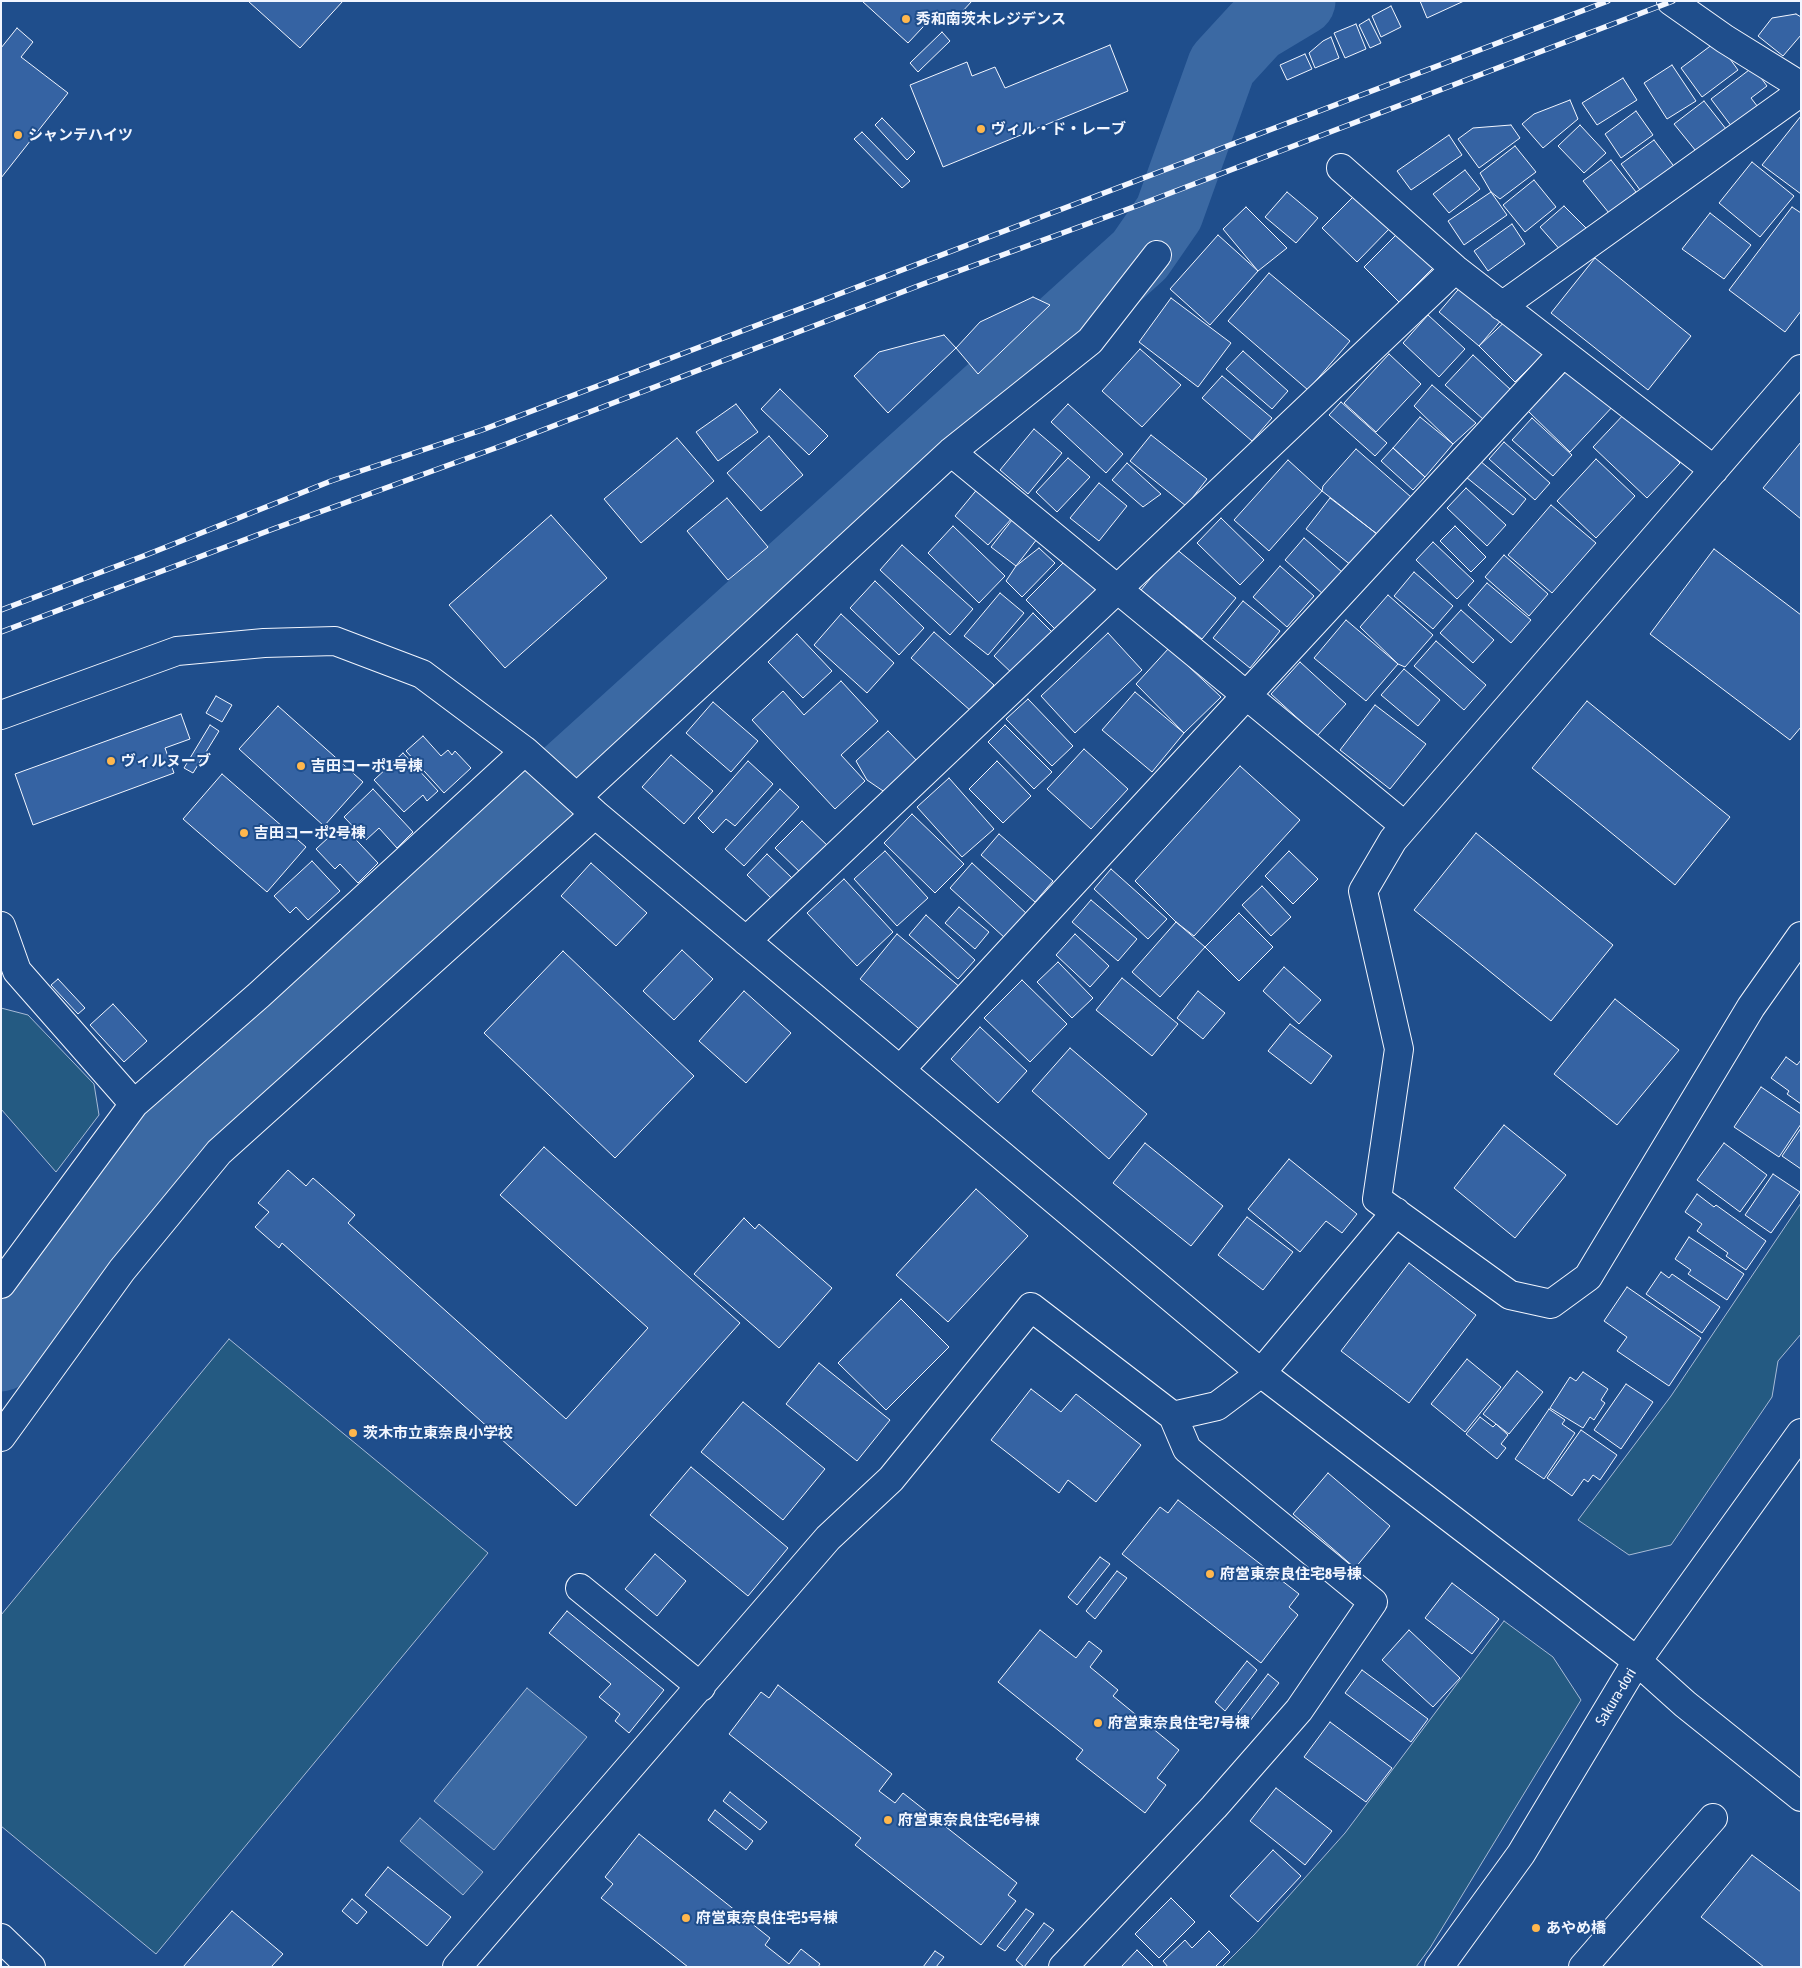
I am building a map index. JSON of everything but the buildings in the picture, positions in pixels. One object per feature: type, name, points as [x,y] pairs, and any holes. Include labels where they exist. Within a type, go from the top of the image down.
[{"type":"street","points":[[1670,1],[1725,39],[1801,86]]},
{"type":"street","points":[[1502,306],[1801,92]]},
{"type":"street","points":[[1341,168],[1455,269],[1714,470]]},
{"type":"street","points":[[1,1437],[122,1270],[219,1152],[586,805],[951,452],[1090,341],[1157,255]]},
{"type":"street","points":[[746,941],[1116,588],[1455,269]]},
{"type":"street","points":[[900,1070],[1563,353]]},
{"type":"street","points":[[1801,369],[1393,840],[1363,891],[1399,1049],[1378,1199],[1510,1295],[1551,1304],[1588,1277],[1752,1007],[1801,936]]},
{"type":"street","points":[[951,452],[1405,826]]},
{"type":"street","points":[[1,716],[177,651],[264,643],[336,641],[422,674],[528,754],[746,941],[1261,1373],[1637,1661],[1685,1704],[1801,1797]]},
{"type":"street","points":[[1,1284],[134,1104],[528,754]]},
{"type":"street","points":[[1,926],[9,974],[134,1104]]},
{"type":"street","points":[[1173,1416],[1217,1406],[1261,1373],[1396,1212]]},
{"type":"street","points":[[457,1967],[828,1538],[891,1479],[1031,1307],[1173,1416],[1187,1449],[1373,1602],[1298,1710],[1214,1807],[1063,1967]]},
{"type":"street","name":"Sakura-dori","points":[[1439,1967],[1521,1854],[1637,1661],[1801,1434]]},
{"type":"street","points":[[580,1588],[701,1687]]},
{"type":"street","points":[[1583,1967],[1713,1818]]},
{"type":"street","points":[[1,1938],[31,1967]]},
{"type":"shaded area","points":[[1,1008],[28,1015],[94,1084],[99,1115],[56,1172],[1,1109]]},
{"type":"shaded area","points":[[1801,1203],[1801,1334],[1778,1361],[1772,1397],[1671,1545],[1629,1555],[1578,1520],[1671,1396]]},
{"type":"shaded area","points":[[229,1339],[488,1553],[156,1954],[1,1826],[1,1615]]},
{"type":"shaded area","points":[[1504,1621],[1553,1657],[1581,1700],[1430,1948],[1416,1967],[1222,1967],[1254,1935],[1345,1833]]},
{"type":"shaded area","points":[[527,1688],[587,1737],[494,1850],[434,1801]]},
{"type":"shaded area","points":[[420,1818],[483,1872],[463,1895],[400,1841]]},
{"type":"waterway","points":[[1,1357],[87,1240],[172,1131],[1140,255],[1169,213],[1222,65],[1256,28],[1301,1]]},
{"type":"railway","points":[[1,610],[146,555],[331,481],[482,430],[1608,1]]},
{"type":"railway","points":[[1,632],[273,529],[501,446],[923,284],[1139,205],[1673,1]]},
{"type":"place","name":"秀和南茨木レジデンス","points":[[906,19]]},
{"type":"place","name":"ヴィル・ド・レーブ","points":[[981,129]]},
{"type":"place","name":"シャンテハイツ","points":[[18,135]]},
{"type":"place","name":"ヴィルヌーブ","points":[[111,761]]},
{"type":"place","name":"吉田コーポ1号棟","points":[[301,766]]},
{"type":"place","name":"吉田コーポ2号棟","points":[[244,833]]},
{"type":"place","name":"茨木市立東奈良小学校","points":[[353,1433]]},
{"type":"place","name":"府営東奈良住宅8号棟","points":[[1210,1574]]},
{"type":"place","name":"府営東奈良住宅7号棟","points":[[1098,1723]]},
{"type":"place","name":"府営東奈良住宅6号棟","points":[[888,1820]]},
{"type":"place","name":"府営東奈良住宅5号棟","points":[[686,1918]]},
{"type":"place","name":"あやめ橋","points":[[1536,1928]]}]
